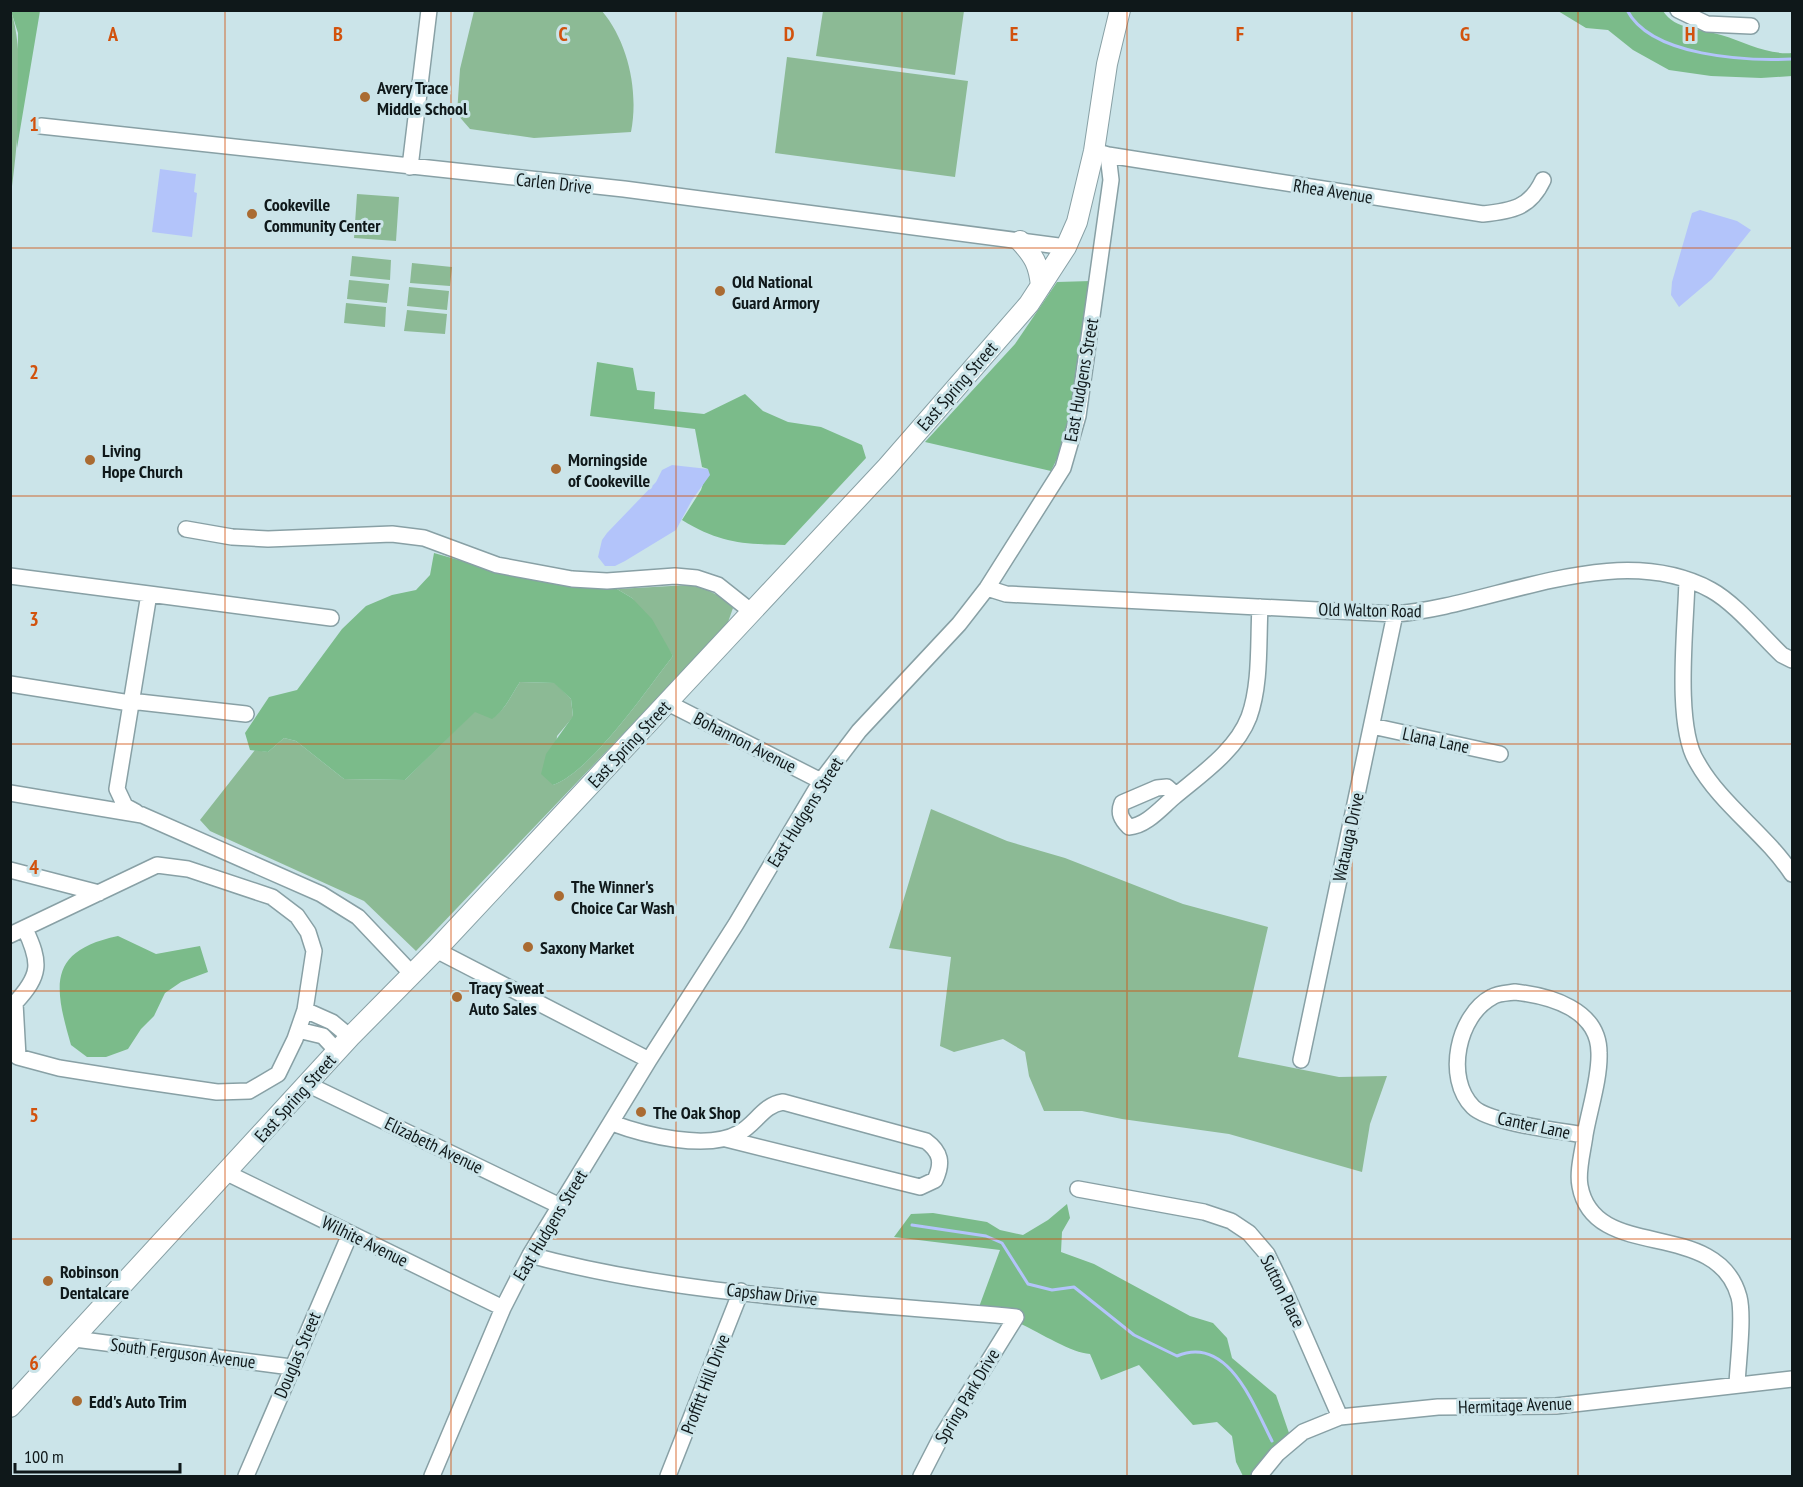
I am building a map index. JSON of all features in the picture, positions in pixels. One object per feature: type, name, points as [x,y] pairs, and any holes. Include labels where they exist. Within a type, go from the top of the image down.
[{"type":"main road","name":"East Spring Street","points":[[10,1407],[344,1044],[436,950],[893,460],[1029,304],[1066,247],[1101,153],[1108,60],[1120,10]]},
{"type":"main road","points":[[1020,241],[1035,257],[1040,268],[1041,286]]},
{"type":"street","points":[[410,167],[429,10]]},
{"type":"street","points":[[1678,10],[1707,24],[1751,26]]},
{"type":"street","name":"Carlen Drive","points":[[41,126],[702,199],[1066,247]]},
{"type":"street","name":"Rhea Avenue","points":[[1101,153],[1483,214],[1521,207],[1536,196],[1543,180]]},
{"type":"street","name":"East Hudgens Street","points":[[432,1476],[503,1308],[530,1255],[649,1060],[742,914],[821,781],[860,731],[924,664],[987,588],[1063,468],[1078,416],[1112,180],[1101,153]]},
{"type":"street","points":[[186,529],[232,537],[268,539],[392,534],[424,538],[497,565],[572,579],[607,581],[675,576],[697,578],[718,585],[752,612]]},
{"type":"street","name":"Old Walton Road","points":[[987,588],[1006,594],[1395,614],[1429,611],[1555,579],[1603,573],[1665,573],[1713,591],[1782,655],[1792,660]]},
{"type":"street","points":[[10,576],[331,618]]},
{"type":"street","points":[[1687,580],[1685,699],[1686,731],[1690,748],[1697,764],[1783,860],[1792,874]]},
{"type":"street","points":[[149,594],[117,789],[125,806],[350,910],[412,974]]},
{"type":"street","points":[[1176,795],[1233,743],[1249,717],[1255,687],[1260,607]]},
{"type":"street","name":"Watauga Drive","points":[[1301,1060],[1395,614]]},
{"type":"street","points":[[10,684],[130,703],[139,702],[246,714]]},
{"type":"street","name":"Bohannon Avenue","points":[[668,703],[821,781]]},
{"type":"street","name":"Llana Lane","points":[[1372,726],[1500,754]]},
{"type":"street","points":[[10,793],[142,815]]},
{"type":"street","points":[[10,935],[157,865],[188,869],[272,897],[297,916],[314,944],[305,1010],[278,1074],[249,1091],[217,1092],[59,1068],[14,1055],[15,1004],[30,987],[36,973],[37,959],[25,928]]},
{"type":"street","points":[[10,870],[99,893]]},
{"type":"street","points":[[436,950],[649,1060]]},
{"type":"street","name":"Canter Lane","points":[[1585,1135],[1509,1122],[1473,1108],[1463,1092],[1458,1073],[1458,1052],[1464,1032],[1474,1012],[1493,996],[1515,992],[1541,995],[1565,1005],[1586,1019],[1596,1035],[1599,1053],[1585,1135],[1580,1184],[1585,1203],[1598,1218],[1616,1230],[1706,1254],[1731,1280],[1739,1298],[1737,1384]]},
{"type":"street","points":[[305,1010],[332,1022],[344,1044]]},
{"type":"street","points":[[298,1030],[344,1044]]},
{"type":"street","name":"Elizabeth Avenue","points":[[308,1084],[560,1206]]},
{"type":"street","points":[[612,1123],[634,1131],[659,1136],[726,1139],[920,1187],[936,1180],[940,1170],[937,1148],[926,1141],[783,1102],[766,1108],[751,1125],[726,1139]]},
{"type":"street","name":"Wilhite Avenue","points":[[227,1173],[503,1308]]},
{"type":"street","name":"Sutton Place","points":[[1078,1189],[1204,1212],[1231,1221],[1249,1233],[1268,1254],[1286,1290],[1340,1417]]},
{"type":"street","name":"Douglas Street","points":[[246,1476],[350,1234]]},
{"type":"street","name":"Capshaw Drive","points":[[530,1255],[579,1268],[741,1292],[1016,1317]]},
{"type":"street","name":"Proffitt Hill Drive","points":[[668,1476],[741,1292]]},
{"type":"street","name":"Spring Park Drive","points":[[921,1476],[939,1441],[1016,1317]]},
{"type":"street","name":"South Ferguson Avenue","points":[[75,1339],[291,1367]]},
{"type":"street","name":"Hermitage Avenue","points":[[1259,1476],[1276,1454],[1303,1432],[1340,1417],[1438,1407],[1556,1406],[1792,1379]]},
{"type":"green space","points":[[11,10],[18,52],[19,101],[11,194]]},
{"type":"green space","points":[[11,11],[40,11],[17,148],[18,33]]},
{"type":"green space","points":[[474,11],[602,11],[619,37],[629,68],[634,100],[631,132],[534,138],[470,129],[457,114],[460,69]]},
{"type":"green space","points":[[823,11],[964,11],[955,75],[816,56]]},
{"type":"green space","points":[[1558,11],[1663,11],[1674,22],[1689,28],[1721,35],[1765,50],[1792,53],[1792,76],[1761,78],[1711,76],[1669,70],[1633,50],[1608,30],[1586,28]]},
{"type":"green space","points":[[787,57],[968,81],[955,177],[775,153]]},
{"type":"green space","points":[[357,194],[399,197],[396,241],[354,238]]},
{"type":"green space","points":[[352,256],[391,260],[390,280],[350,276]]},
{"type":"green space","points":[[412,263],[452,267],[450,286],[410,283]]},
{"type":"green space","points":[[349,280],[389,284],[387,303],[347,299]]},
{"type":"green space","points":[[1091,281],[1072,406],[1059,453],[1051,471],[925,442],[1015,344],[1057,282]]},
{"type":"green space","points":[[409,287],[449,291],[447,310],[407,306]]},
{"type":"green space","points":[[346,303],[386,307],[385,327],[344,323]]},
{"type":"green space","points":[[407,310],[447,314],[445,334],[404,331]]},
{"type":"green space","points":[[597,362],[633,368],[637,390],[655,392],[654,409],[704,414],[745,394],[763,411],[788,422],[821,427],[862,445],[866,458],[785,545],[743,543],[720,538],[682,520],[701,490],[708,469],[702,467],[695,429],[590,416]]},
{"type":"green space","points":[[434,553],[515,576],[597,589],[617,589],[632,598],[652,619],[673,656],[601,747],[568,777],[553,785],[541,774],[546,754],[573,716],[571,699],[554,683],[520,682],[497,716],[492,719],[475,712],[405,780],[344,779],[296,741],[284,738],[268,752],[250,750],[245,733],[269,697],[297,690],[342,629],[366,606],[392,595],[416,590],[430,575]]},
{"type":"green space","points":[[689,585],[713,593],[733,608],[727,625],[416,951],[364,901],[210,831],[200,820],[255,750],[268,752],[284,738],[296,741],[344,779],[405,780],[475,711],[492,718],[497,715],[520,682],[555,683],[571,699],[573,717],[557,736],[553,785],[568,777],[601,747],[673,656],[632,598],[617,589]]},
{"type":"green space","points":[[931,809],[1007,841],[1065,858],[1183,904],[1268,927],[1238,1057],[1339,1077],[1387,1076],[1370,1124],[1362,1172],[1229,1134],[1082,1111],[1044,1111],[1029,1076],[1025,1052],[1003,1039],[954,1052],[940,1046],[951,957],[889,948]]},
{"type":"green space","points":[[118,936],[156,954],[200,946],[208,972],[181,982],[165,993],[154,1016],[141,1029],[128,1049],[106,1057],[87,1057],[71,1045],[61,1005],[62,974],[67,962],[78,951]]},
{"type":"green space","points":[[1067,1204],[1070,1218],[1062,1232],[1061,1252],[1094,1264],[1190,1316],[1213,1323],[1227,1338],[1232,1358],[1276,1395],[1289,1433],[1272,1449],[1252,1476],[1243,1476],[1236,1462],[1232,1436],[1217,1422],[1193,1425],[1139,1365],[1101,1380],[1090,1354],[1065,1346],[1021,1324],[1021,1312],[979,1307],[1000,1250],[894,1237],[911,1214],[933,1213],[987,1222],[1000,1230],[1023,1235],[1048,1220]]},
{"type":"water","points":[[160,169],[196,174],[194,192],[197,193],[192,237],[152,232]]},
{"type":"water","points":[[1700,210],[1737,221],[1751,230],[1712,279],[1679,307],[1671,295],[1672,282],[1692,213]]},
{"type":"water","points":[[672,465],[708,469],[710,475],[692,500],[676,530],[625,561],[615,566],[605,566],[598,557],[602,540],[656,482],[662,470]]},
{"type":"waterway","points":[[1627,10],[1639,26],[1657,38],[1678,47],[1726,57],[1792,59]]},
{"type":"waterway","points":[[912,1225],[986,1236],[1002,1243],[1028,1284],[1052,1290],[1074,1287],[1134,1335],[1177,1356],[1195,1352],[1211,1355],[1225,1364],[1237,1377],[1272,1441]]},
{"type":"place","name":"Avery Trace Middle School","points":[[365,97]]},
{"type":"place","name":"Cookeville Community Center","points":[[252,214]]},
{"type":"place","name":"Old National Guard Armory","points":[[720,291]]},
{"type":"place","name":"Living Hope Church","points":[[90,460]]},
{"type":"place","name":"Morningside of Cookeville","points":[[556,469]]},
{"type":"place","name":"The Winner's Choice Car Wash","points":[[559,896]]},
{"type":"place","name":"Saxony Market","points":[[528,947]]},
{"type":"place","name":"Tracy Sweat Auto Sales","points":[[457,997]]},
{"type":"place","name":"The Oak Shop","points":[[641,1112]]},
{"type":"place","name":"Robinson Dentalcare","points":[[48,1281]]},
{"type":"place","name":"Edd's Auto Trim","points":[[77,1401]]}]
